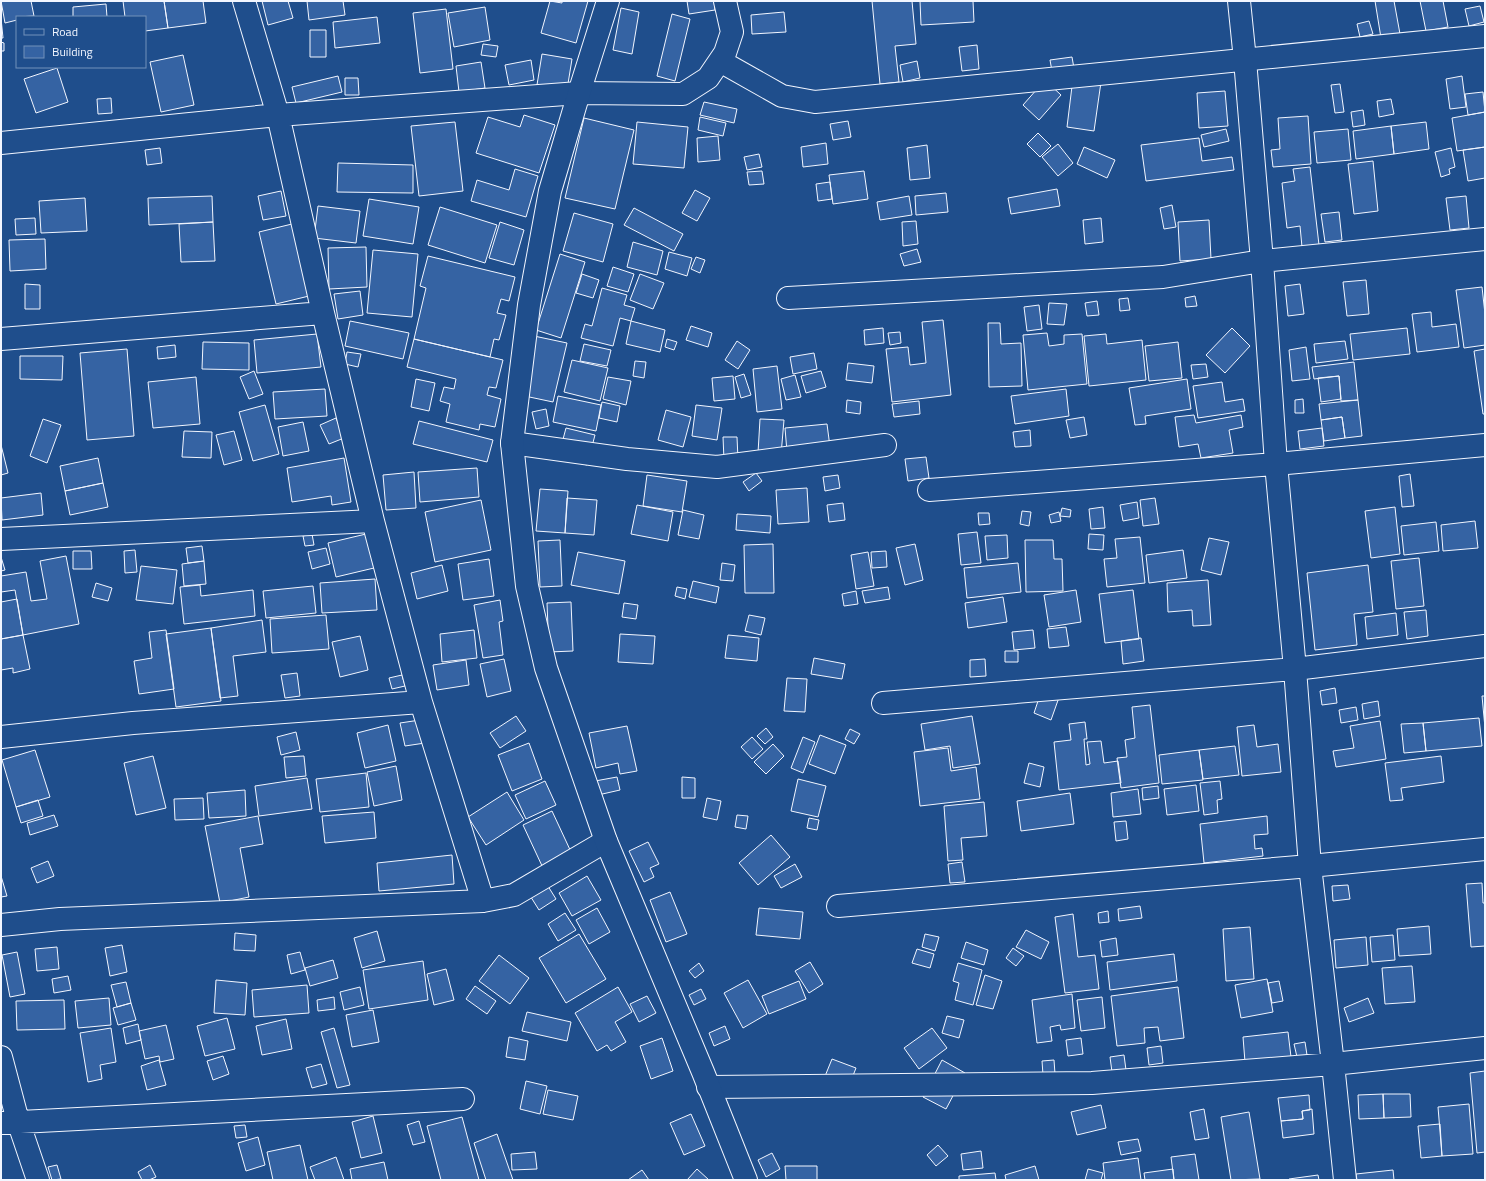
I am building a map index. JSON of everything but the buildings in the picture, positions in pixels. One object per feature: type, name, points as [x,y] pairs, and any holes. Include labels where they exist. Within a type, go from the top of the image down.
[{"type":"street","points":[[244,1],[278,115],[373,521],[421,702],[483,901]]},
{"type":"street","points":[[608,1],[550,191],[529,306],[512,443],[526,586],[544,661],[606,841],[746,1180]]},
{"type":"street","points":[[1,142],[278,115],[579,93],[683,94],[708,78],[725,53],[732,32],[725,1]]},
{"type":"street","points":[[1239,1],[1262,261],[1276,464],[1295,669],[1310,866],[1345,1180]]},
{"type":"street","points":[[720,61],[782,96],[815,102],[1485,36]]},
{"type":"street","points":[[788,298],[1163,277],[1262,261],[1485,240]]},
{"type":"street","points":[[1,339],[323,312]]},
{"type":"street","points":[[512,443],[627,459],[717,467],[885,445]]},
{"type":"street","points":[[929,490],[1276,464],[1485,445]]},
{"type":"street","points":[[1,539],[373,521]]},
{"type":"street","points":[[883,704],[1295,669],[1485,646]]},
{"type":"street","points":[[1,737],[133,723],[421,702]]},
{"type":"street","points":[[1,925],[60,919],[483,901],[514,895],[606,841]]},
{"type":"street","points":[[838,906],[1310,866],[1485,848]]},
{"type":"street","points":[[708,1087],[1092,1084],[1333,1064],[1485,1048]]},
{"type":"street","points":[[1,1057],[10,1122],[38,1180]]},
{"type":"street","points":[[10,1122],[463,1099]]}]
